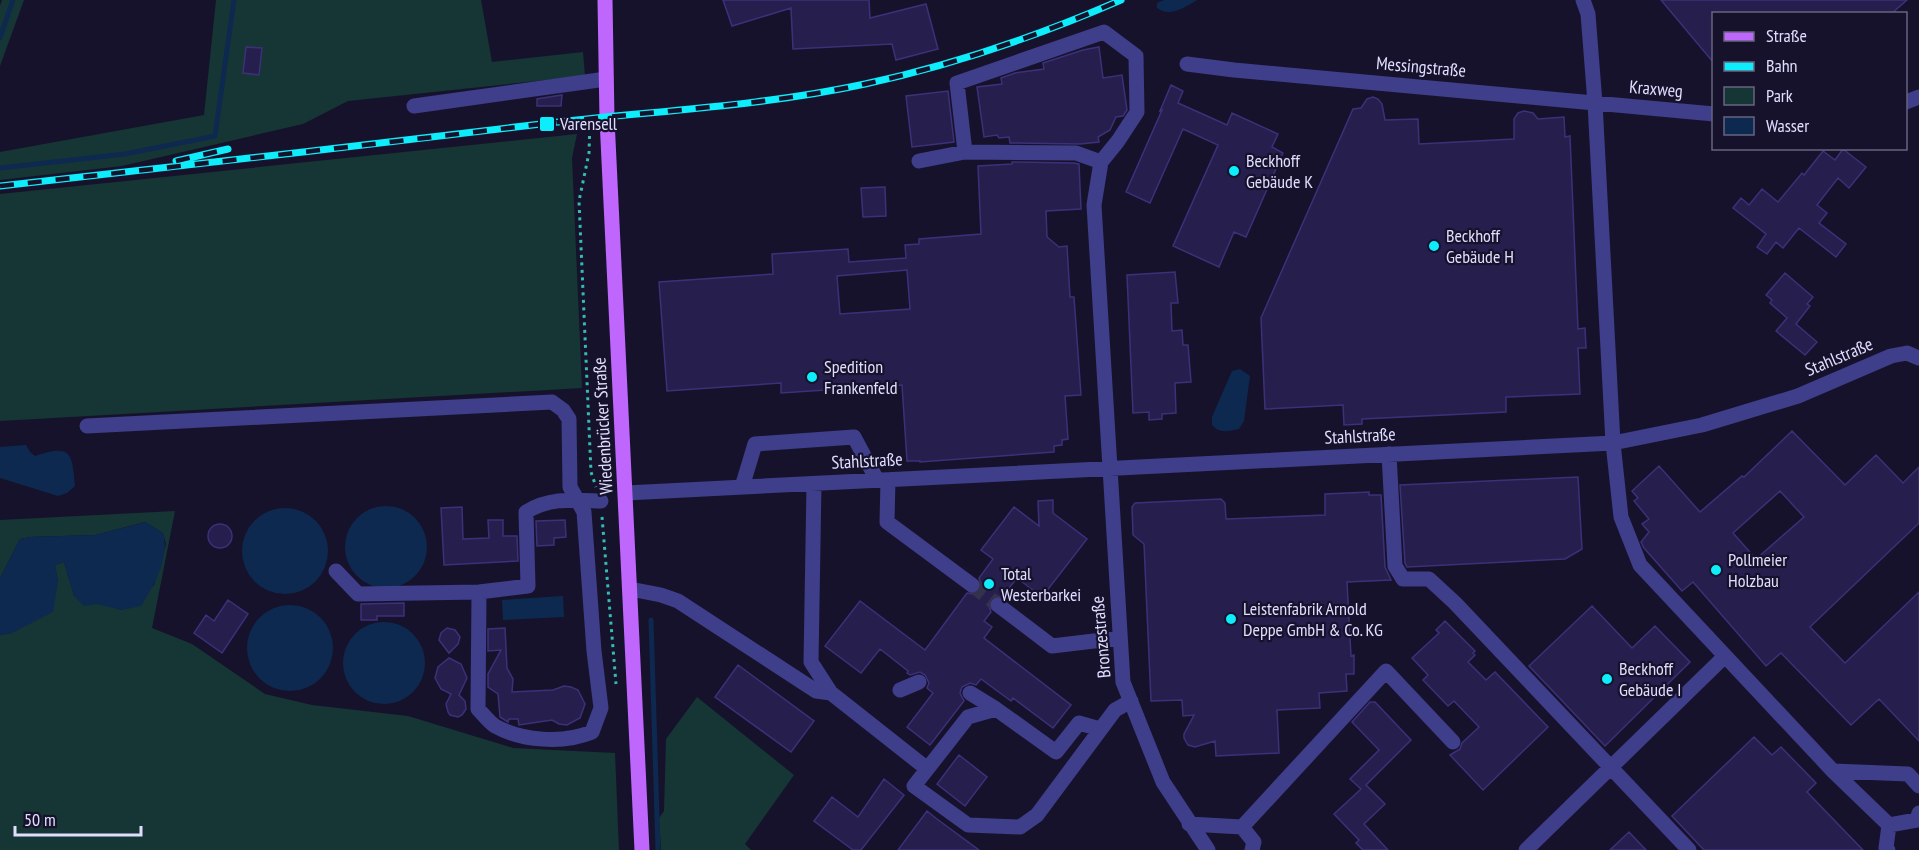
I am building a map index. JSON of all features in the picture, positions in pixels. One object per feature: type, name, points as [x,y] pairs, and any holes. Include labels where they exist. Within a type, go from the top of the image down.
[{"type":"main road","name":"Wiedenbrücker Straße","points":[[605,0],[606,79],[642,850]]},
{"type":"street","points":[[1583,0],[1588,14],[1595,103],[1613,443],[1620,518],[1640,565],[1833,771],[1889,825]]},
{"type":"street","points":[[965,152],[957,83],[1104,32],[1136,56],[1137,112],[1101,162],[1094,205],[1110,468]]},
{"type":"street","name":"Messingstraße","points":[[1186,64],[1595,103]]},
{"type":"street","points":[[414,106],[606,79]]},
{"type":"street","name":"Kraxweg","points":[[1595,103],[1712,114]]},
{"type":"street","points":[[920,161],[965,152],[1076,153],[1101,162]]},
{"type":"street","name":"Stahlstraße","points":[[626,493],[1613,443],[1702,425],[1798,396],[1891,356],[1913,356]]},
{"type":"street","points":[[87,426],[552,402],[563,410],[569,419],[570,487],[584,512],[594,651],[601,708],[592,732],[576,739],[533,739],[494,726],[478,709],[479,592]]},
{"type":"street","points":[[742,487],[755,444],[854,437],[882,480],[887,522],[972,585]]},
{"type":"street","points":[[1389,454],[1395,566],[1403,579],[1429,579],[1455,603],[1689,850]]},
{"type":"street","name":"Bronzestraße","points":[[1110,468],[1123,682],[1163,782],[1208,850]]},
{"type":"street","points":[[814,484],[812,662],[831,693],[926,768]]},
{"type":"street","points":[[336,571],[358,594],[479,592],[528,586],[526,512],[537,505],[560,499],[601,501]]},
{"type":"street","points":[[630,589],[661,595],[678,602],[816,691],[831,693]]},
{"type":"street","points":[[998,605],[1052,646],[1119,638]]},
{"type":"street","points":[[1526,850],[1725,656]]},
{"type":"street","points":[[1242,827],[1386,672],[1453,742]]},
{"type":"street","points":[[900,690],[920,682]]},
{"type":"street","points":[[970,693],[1056,752],[1079,723],[1100,729]]},
{"type":"street","points":[[996,709],[968,717],[914,786],[968,825],[1020,827],[1036,815],[1114,710],[1131,701]]},
{"type":"street","points":[[1833,771],[1908,774],[1919,786]]},
{"type":"street","points":[[1889,825],[1917,820],[1919,813]]},
{"type":"street","points":[[1189,824],[1242,827],[1254,842],[1252,850]]},
{"type":"street","points":[[1888,850],[1886,848],[1889,825]]},
{"type":"path","points":[[589,135],[590,153],[579,201],[591,472],[601,501]]},
{"type":"green space","points":[[2,0],[24,0],[0,66],[0,6]]},
{"type":"green space","points":[[216,0],[481,0],[492,62],[583,52],[585,76],[348,101],[303,124],[122,166],[0,180],[0,152],[204,115]]},
{"type":"green space","points":[[577,134],[572,158],[582,388],[0,421],[0,194]]},
{"type":"green space","points":[[175,511],[152,628],[192,644],[265,694],[312,705],[408,716],[513,748],[615,753],[619,850],[0,850],[0,635],[12,633],[58,582],[55,565],[64,562],[74,596],[122,610],[154,585],[166,544],[163,533],[145,522],[95,535],[20,539],[0,578],[0,520]]},
{"type":"green space","points":[[697,697],[794,775],[745,844],[751,850],[661,850],[659,818],[664,811],[666,739]]},
{"type":"water","points":[[1164,0],[1197,0],[1188,6],[1167,12],[1157,8],[1157,3]]},
{"type":"water","points":[[1240,369],[1250,376],[1244,421],[1239,429],[1221,431],[1212,425],[1212,417],[1232,371]]},
{"type":"water","points":[[26,445],[35,456],[56,451],[63,451],[67,454],[73,465],[75,486],[67,493],[58,496],[0,478],[0,447]]},
{"type":"water","points":[[386,506],[409,513],[415,518],[420,524],[427,547],[420,570],[415,576],[409,581],[386,588],[363,581],[357,576],[352,570],[345,547],[352,524],[357,518],[363,513]]},
{"type":"water","points":[[285,508],[309,515],[321,527],[328,551],[321,575],[309,587],[285,594],[261,587],[249,575],[242,551],[249,527],[261,515]]},
{"type":"water","points":[[146,522],[163,533],[165,542],[160,571],[141,606],[122,610],[97,604],[84,606],[74,596],[64,562],[55,565],[58,582],[53,612],[12,633],[0,635],[0,578],[20,539],[95,535]]},
{"type":"water","points":[[563,596],[564,617],[503,620],[502,600]]},
{"type":"water","points":[[290,605],[314,612],[326,624],[333,648],[326,672],[314,684],[290,691],[266,684],[254,672],[247,648],[254,624],[266,612]]},
{"type":"water","points":[[384,622],[400,626],[413,634],[421,647],[425,663],[421,679],[413,692],[400,700],[384,704],[368,700],[355,692],[347,679],[343,663],[347,647],[355,634],[368,626]]},
{"type":"building","points":[[723,0],[869,0],[870,18],[926,4],[938,49],[896,60],[892,44],[793,49],[791,8],[732,26]]},
{"type":"building","points":[[1661,0],[1907,0],[1893,12],[1712,12],[1712,61]]},
{"type":"building","points":[[246,47],[262,48],[259,75],[243,73]]},
{"type":"building","points":[[1099,47],[1103,78],[1122,75],[1127,110],[1123,116],[1116,117],[1110,130],[1098,137],[1099,142],[1010,143],[1009,137],[999,138],[997,135],[984,137],[977,87],[1002,84],[1001,78],[1015,73],[1044,69],[1043,63]]},
{"type":"building","points":[[1171,85],[1183,91],[1178,103],[1227,125],[1232,113],[1278,134],[1272,147],[1283,153],[1246,237],[1234,232],[1219,267],[1173,246],[1218,145],[1183,129],[1150,203],[1126,192]]},
{"type":"building","points":[[948,91],[954,142],[912,147],[906,96]]},
{"type":"building","points":[[562,95],[561,106],[537,106],[537,99]]},
{"type":"building","name":"Beckhoff Gebäude H","points":[[1373,97],[1382,104],[1385,120],[1418,119],[1419,144],[1514,139],[1514,119],[1518,113],[1524,111],[1533,113],[1538,119],[1564,117],[1565,137],[1570,136],[1578,329],[1585,328],[1586,348],[1578,348],[1580,394],[1506,397],[1506,412],[1362,419],[1362,424],[1344,425],[1343,405],[1265,409],[1261,318],[1353,109],[1361,108],[1367,99]]},
{"type":"building","points":[[1844,150],[1866,167],[1849,188],[1838,178],[1817,205],[1827,213],[1819,223],[1846,244],[1836,257],[1799,228],[1783,248],[1776,242],[1767,254],[1757,247],[1766,234],[1733,208],[1741,198],[1749,205],[1762,189],[1778,202],[1823,151],[1835,160]]},
{"type":"building","points":[[1012,162],[1079,164],[1081,209],[1046,211],[1047,237],[1059,247],[1067,246],[1070,297],[1074,297],[1081,395],[1065,396],[1068,439],[1062,440],[1062,445],[1054,446],[1054,452],[907,461],[902,385],[781,393],[781,383],[667,391],[659,282],[773,274],[772,254],[848,249],[849,262],[906,258],[905,245],[919,244],[919,239],[981,234],[978,166],[1012,164]],"holes":[[[907,270],[910,309],[840,314],[837,276]]]},
{"type":"building","points":[[885,187],[886,216],[863,217],[861,188]]},
{"type":"building","points":[[1175,272],[1178,303],[1171,303],[1172,331],[1182,330],[1183,345],[1188,345],[1191,382],[1175,383],[1176,413],[1162,414],[1162,419],[1149,420],[1149,412],[1133,413],[1127,275]]},
{"type":"building","points":[[1785,273],[1813,297],[1807,304],[1810,306],[1796,324],[1817,342],[1805,355],[1776,331],[1787,318],[1770,303],[1772,300],[1766,295]]},
{"type":"building","points":[[1792,431],[1845,485],[1876,455],[1903,483],[1919,467],[1919,523],[1810,627],[1845,663],[1919,592],[1919,741],[1879,699],[1851,725],[1781,653],[1766,666],[1693,582],[1682,591],[1644,548],[1641,542],[1649,532],[1642,524],[1649,519],[1634,501],[1638,498],[1632,491],[1659,466],[1700,512],[1742,476],[1744,477]],"holes":[[[1780,491],[1804,517],[1756,559],[1733,533]]]},
{"type":"building","points":[[1578,477],[1582,549],[1565,559],[1407,567],[1400,485]]},
{"type":"building","name":"Leistenfabrik Arnold Deppe GmbH & Co. KG","points":[[1369,492],[1369,495],[1381,495],[1385,567],[1391,580],[1347,582],[1354,674],[1346,674],[1347,691],[1319,693],[1320,708],[1277,710],[1279,753],[1216,756],[1215,741],[1195,747],[1188,745],[1184,734],[1194,715],[1183,716],[1182,700],[1151,701],[1144,544],[1133,535],[1132,507],[1135,503],[1221,499],[1225,503],[1226,519],[1325,515],[1325,494]]},
{"type":"building","points":[[1053,500],[1053,513],[1087,539],[1042,597],[1017,578],[1002,597],[995,596],[991,599],[988,604],[991,612],[984,621],[992,627],[984,638],[1071,705],[1053,728],[1013,698],[1011,701],[981,679],[976,685],[970,683],[962,687],[960,693],[964,701],[930,745],[907,727],[933,693],[927,688],[929,683],[925,675],[920,672],[910,675],[880,649],[861,673],[825,646],[860,601],[925,650],[967,593],[975,594],[980,590],[982,586],[979,578],[993,559],[981,550],[1014,507],[1039,526],[1038,501]]},
{"type":"building","points":[[462,507],[463,539],[489,538],[488,520],[503,520],[503,536],[517,536],[518,561],[444,565],[441,508]]},
{"type":"building","points":[[565,520],[566,537],[554,538],[554,545],[537,546],[536,521]]},
{"type":"building","points":[[220,524],[229,527],[232,536],[229,545],[220,548],[211,545],[208,536],[211,527]]},
{"type":"building","points":[[228,600],[248,614],[222,653],[194,633],[206,615],[214,621]]},
{"type":"building","points":[[404,603],[404,616],[377,616],[377,620],[361,620],[361,604]]},
{"type":"building","name":"Beckhoff Gebäude I","points":[[1592,606],[1632,648],[1655,626],[1690,662],[1605,746],[1529,666]]},
{"type":"building","points":[[1445,621],[1475,651],[1473,653],[1475,655],[1468,662],[1486,680],[1495,672],[1548,727],[1483,790],[1450,755],[1460,749],[1462,743],[1479,727],[1454,701],[1448,706],[1423,680],[1428,675],[1412,658],[1439,633],[1436,630]]},
{"type":"building","points":[[447,628],[455,630],[460,637],[458,644],[449,653],[439,640],[441,633]]},
{"type":"building","points":[[505,628],[507,668],[513,679],[512,692],[571,687],[578,690],[585,704],[580,718],[567,725],[552,720],[519,725],[518,719],[509,719],[508,722],[500,717],[498,694],[488,687],[488,674],[501,650],[488,651],[488,629]]},
{"type":"building","points":[[449,658],[461,664],[467,678],[459,695],[465,701],[466,709],[458,717],[448,712],[446,704],[451,694],[441,689],[435,678],[438,667]]},
{"type":"building","points":[[738,665],[814,721],[791,752],[715,697]]},
{"type":"building","points":[[1370,702],[1375,702],[1411,740],[1366,785],[1385,804],[1364,824],[1388,850],[1363,850],[1356,843],[1359,840],[1334,814],[1361,789],[1350,779],[1379,750],[1352,722]]},
{"type":"building","points":[[1754,737],[1772,755],[1781,747],[1816,783],[1807,792],[1863,850],[1704,850],[1672,816]]},
{"type":"building","points":[[959,755],[987,777],[965,806],[937,784]]},
{"type":"building","points":[[884,779],[904,795],[861,850],[853,850],[814,821],[832,797],[858,817]]},
{"type":"building","points":[[927,811],[937,819],[979,850],[898,850]]},
{"type":"building","points":[[1629,832],[1646,850],[1610,850]]},
{"type":"waterway","points":[[0,38],[13,0]]},
{"type":"waterway","points":[[0,168],[125,154],[215,136],[234,0]]},
{"type":"waterway","points":[[651,620],[658,850]]},
{"type":"tunnel","points":[[972,585],[998,605]]},
{"type":"railway","points":[[0,186],[825,92],[963,59],[1058,26],[1121,0]]},
{"type":"railway","points":[[176,161],[228,149]]},
{"type":"place","name":"Varensell","points":[[547,124]]},
{"type":"place","name":"Beckhoff Gebäude K","points":[[1234,171]]},
{"type":"place","name":"Beckhoff Gebäude H","points":[[1434,246]]},
{"type":"place","name":"Spedition Frankenfeld","points":[[812,377]]},
{"type":"place","name":"Pollmeier Holzbau","points":[[1716,570]]},
{"type":"place","name":"Total Westerbarkei","points":[[989,584]]},
{"type":"place","name":"Leistenfabrik Arnold Deppe GmbH & Co. KG","points":[[1231,619]]},
{"type":"place","name":"Beckhoff Gebäude I","points":[[1607,679]]}]
